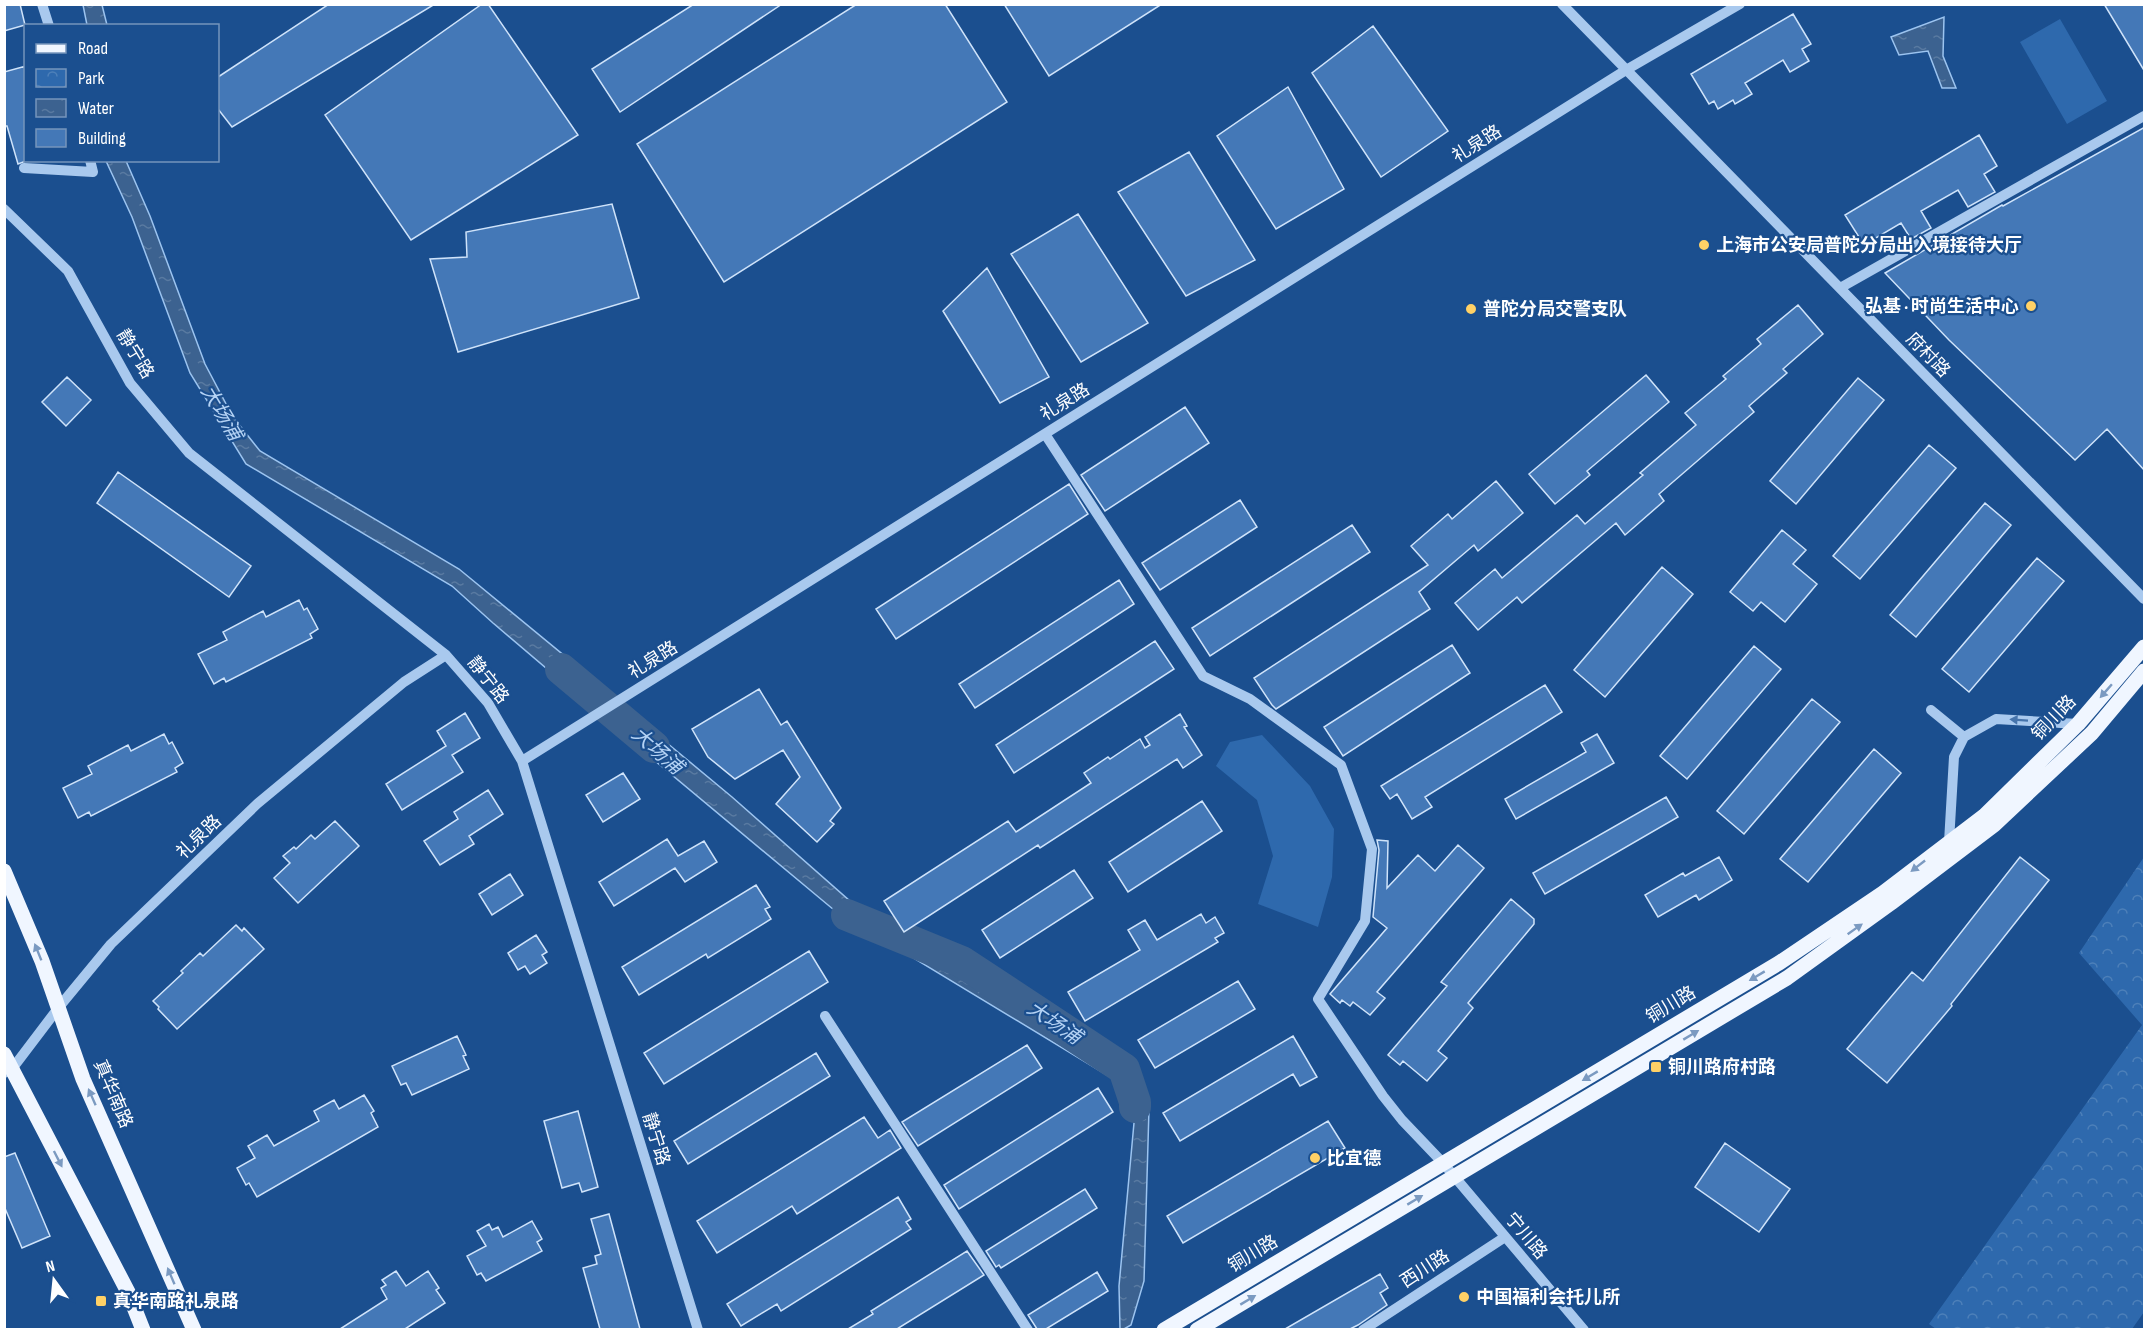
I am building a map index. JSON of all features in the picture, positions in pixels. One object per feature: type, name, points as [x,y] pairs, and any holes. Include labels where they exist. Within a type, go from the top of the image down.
[{"type":"main road","name":"铜川路","points":[[1164,1329],[1779,963],[1883,893],[1984,816],[2078,724],[2145,647]]},
{"type":"main road","name":"铜川路","points":[[1197,1329],[1787,978],[1994,825],[2092,733],[2145,671]]},
{"type":"main road","name":"真华南路","points":[[4,871],[59,1007],[83,1079],[194,1329]]},
{"type":"main road","points":[[4,1054],[8,1071],[128,1292],[143,1329]]},
{"type":"street","points":[[42,4],[48,24]]},
{"type":"street","name":"府村路","points":[[1562,4],[2145,599]]},
{"type":"street","name":"礼泉路","points":[[522,762],[1626,70],[1740,4]]},
{"type":"street","points":[[1840,288],[2145,116]]},
{"type":"street","points":[[24,168],[93,172],[90,162]]},
{"type":"street","name":"静宁路","points":[[4,209],[68,271],[130,383],[189,453],[446,655],[488,703],[522,762],[698,1329]]},
{"type":"street","name":"宁川路","points":[[1045,434],[1203,676],[1250,699],[1341,765],[1372,849],[1365,921],[1318,999],[1401,1120],[1443,1163],[1584,1329]]},
{"type":"street","name":"礼泉路","points":[[8,1071],[111,944],[257,804],[404,682],[446,655]]},
{"type":"street","points":[[1931,710],[1964,737]]},
{"type":"street","points":[[1949,842],[1954,757],[1964,737],[1996,718],[2078,724]]},
{"type":"street","points":[[825,1016],[1028,1329]]},
{"type":"street","name":"西川路","points":[[1363,1329],[1505,1236]]},
{"type":"green space","points":[[2060,19],[2107,101],[2067,124],[2020,42]]},
{"type":"green space","points":[[1262,735],[1310,786],[1334,829],[1332,877],[1318,927],[1258,904],[1273,856],[1257,800],[1216,766],[1230,742]]},
{"type":"green space","points":[[2144,857],[2144,1312],[2132,1329],[1936,1329],[1929,1324],[2142,1025],[2079,953]]},
{"type":"water","points":[[83,5],[102,5],[107,24],[87,24]]},
{"type":"water","points":[[1944,17],[1943,56],[1956,88],[1942,88],[1928,51],[1899,55],[1891,37]]},
{"type":"water","points":[[106,162],[126,162],[150,216],[205,364],[233,417],[260,451],[459,569],[606,690],[586,702],[452,586],[246,464],[190,373],[132,217]]},
{"type":"water","points":[[632,714],[732,797],[883,930],[962,962],[1124,1069],[1149,1109],[1144,1281],[1131,1325],[1120,1329],[1119,1286],[1135,1112],[1112,1078],[834,910],[612,725]]},
{"type":"building","points":[[4,4],[20,4],[24,25],[4,31]]},
{"type":"building","points":[[329,4],[435,4],[232,127],[219,110],[219,76]]},
{"type":"building","points":[[482,4],[488,4],[578,135],[411,240],[325,115]]},
{"type":"building","points":[[694,4],[782,4],[620,112],[592,69]]},
{"type":"building","points":[[857,4],[945,4],[1007,102],[724,282],[637,144]]},
{"type":"building","points":[[1004,4],[1162,4],[1049,76]]},
{"type":"building","points":[[2104,4],[2145,4],[2145,72]]},
{"type":"building","points":[[1793,14],[1811,44],[1802,49],[1809,61],[1790,72],[1783,60],[1745,83],[1752,94],[1735,104],[1733,100],[1718,109],[1714,101],[1709,104],[1691,74]]},
{"type":"building","points":[[1373,26],[1448,131],[1381,177],[1312,73]]},
{"type":"building","points":[[24,67],[24,162],[18,164],[7,126],[4,126],[4,72]]},
{"type":"building","points":[[1288,87],[1344,189],[1276,229],[1217,136]]},
{"type":"building","name":"弘基 · 时尚生活中心","points":[[2145,127],[2145,471],[2107,429],[2075,460],[1949,340],[1885,273],[2002,205]]},
{"type":"building","points":[[1979,135],[1997,166],[1984,174],[1995,192],[1968,207],[1958,190],[1921,211],[1931,228],[1911,239],[1901,223],[1864,245],[1845,215]]},
{"type":"building","points":[[1189,152],[1255,260],[1186,296],[1118,192]]},
{"type":"building","points":[[612,204],[639,298],[458,352],[430,259],[467,257],[466,232]]},
{"type":"building","points":[[1078,214],[1148,323],[1081,362],[1011,254]]},
{"type":"building","points":[[987,268],[1049,377],[1000,403],[943,311]]},
{"type":"building","points":[[1798,305],[1823,334],[1783,369],[1787,373],[1749,406],[1754,412],[1659,494],[1664,501],[1625,535],[1616,523],[1522,603],[1517,597],[1478,630],[1455,603],[1495,569],[1502,578],[1577,515],[1585,524],[1643,475],[1640,473],[1696,425],[1685,413],[1726,379],[1723,376],[1761,344],[1757,339]]},
{"type":"building","points":[[1646,375],[1669,402],[1587,471],[1590,475],[1555,504],[1529,474]]},
{"type":"building","points":[[67,377],[91,400],[66,426],[42,402]]},
{"type":"building","points":[[1858,378],[1884,400],[1796,504],[1770,481]]},
{"type":"building","points":[[1185,407],[1209,443],[1105,511],[1081,475]]},
{"type":"building","points":[[1929,445],[1956,468],[1860,579],[1833,556]]},
{"type":"building","points":[[118,472],[251,566],[229,597],[97,503]]},
{"type":"building","points":[[1496,481],[1523,513],[1478,551],[1474,545],[1419,592],[1430,609],[1276,709],[1254,678],[1428,565],[1411,546],[1448,514],[1452,519]]},
{"type":"building","points":[[1069,484],[1088,514],[896,639],[876,609]]},
{"type":"building","points":[[1240,500],[1257,527],[1160,590],[1142,563]]},
{"type":"building","points":[[1985,503],[2011,525],[1916,637],[1890,615]]},
{"type":"building","points":[[1352,525],[1370,552],[1210,656],[1192,628]]},
{"type":"building","points":[[1782,530],[1806,550],[1793,564],[1817,584],[1785,622],[1761,602],[1753,611],[1730,592]]},
{"type":"building","points":[[2037,558],[2064,581],[1969,692],[1942,669]]},
{"type":"building","points":[[1662,567],[1693,594],[1605,697],[1574,670]]},
{"type":"building","points":[[1119,580],[1134,604],[975,708],[959,684]]},
{"type":"building","points":[[299,600],[304,610],[307,608],[318,629],[310,634],[312,638],[226,682],[224,678],[214,684],[198,654],[227,640],[223,632],[263,611],[266,617]]},
{"type":"building","points":[[1155,641],[1174,669],[1014,773],[996,745]]},
{"type":"building","points":[[1452,645],[1470,673],[1343,756],[1324,727]]},
{"type":"building","points":[[1754,646],[1781,669],[1687,779],[1660,756]]},
{"type":"building","points":[[1545,685],[1562,712],[1425,797],[1432,807],[1412,819],[1397,794],[1390,799],[1381,786]]},
{"type":"building","points":[[759,689],[781,725],[787,721],[841,808],[830,821],[834,824],[817,842],[776,804],[800,777],[783,750],[735,779],[708,757],[692,729]]},
{"type":"building","points":[[1812,699],[1840,722],[1744,834],[1717,811]]},
{"type":"building","points":[[465,713],[480,738],[452,755],[463,772],[402,810],[386,784],[446,746],[437,731]]},
{"type":"building","points":[[1180,714],[1187,726],[1184,727],[1202,755],[1183,768],[1177,759],[1040,848],[1038,845],[904,932],[884,901],[1008,821],[1016,832],[1091,783],[1084,773],[1140,739],[1145,748],[1150,745],[1145,737]]},
{"type":"building","points":[[164,734],[169,744],[172,742],[183,763],[175,768],[177,772],[91,816],[89,812],[78,818],[63,788],[92,774],[88,766],[128,745],[131,751]]},
{"type":"building","points":[[1597,734],[1614,763],[1516,819],[1505,799],[1586,752],[1581,743]]},
{"type":"building","points":[[1874,749],[1901,773],[1808,882],[1780,859]]},
{"type":"building","points":[[623,773],[640,799],[603,822],[586,795]]},
{"type":"building","points":[[488,790],[503,814],[469,836],[474,844],[440,865],[424,841],[458,819],[454,812]]},
{"type":"building","points":[[1666,797],[1678,817],[1545,894],[1533,873]]},
{"type":"building","points":[[1202,801],[1222,831],[1128,892],[1109,862]]},
{"type":"building","points":[[335,821],[359,846],[298,903],[274,878],[290,863],[283,856],[294,847],[296,849],[311,835],[315,839]]},
{"type":"building","points":[[667,839],[678,856],[704,841],[717,862],[685,882],[675,868],[614,906],[599,882]]},
{"type":"building","points":[[1377,840],[1388,841],[1387,888],[1418,855],[1435,871],[1458,845],[1484,868],[1377,992],[1385,998],[1370,1015],[1353,1002],[1350,1006],[1342,1000],[1340,1003],[1330,994],[1387,928],[1373,917],[1379,850]]},
{"type":"building","points":[[1719,857],[1732,880],[1699,900],[1696,895],[1658,917],[1645,895],[1683,873],[1685,876]]},
{"type":"building","points":[[2020,857],[2049,880],[1951,1004],[1952,1006],[1887,1083],[1847,1049],[1912,972],[1923,981]]},
{"type":"building","points":[[1074,870],[1093,898],[1000,958],[982,930]]},
{"type":"building","points":[[510,874],[523,895],[492,915],[479,894]]},
{"type":"building","points":[[756,885],[770,907],[765,909],[771,919],[708,958],[706,954],[639,995],[622,967]]},
{"type":"building","points":[[1511,899],[1534,919],[1534,924],[1468,1003],[1473,1008],[1438,1051],[1447,1058],[1427,1081],[1403,1061],[1400,1065],[1388,1055],[1447,986],[1441,982]]},
{"type":"building","points":[[1201,914],[1206,923],[1215,917],[1224,933],[1215,938],[1218,942],[1085,1021],[1068,992],[1140,950],[1128,930],[1145,920],[1157,940]]},
{"type":"building","points":[[236,925],[242,931],[244,928],[264,949],[177,1029],[153,1001],[183,973],[181,971],[200,953],[203,956]]},
{"type":"building","points":[[536,935],[547,952],[542,955],[547,963],[530,974],[525,966],[518,970],[508,953]]},
{"type":"building","points":[[809,951],[828,982],[664,1084],[644,1053]]},
{"type":"building","points":[[1238,981],[1255,1009],[1155,1068],[1138,1040]]},
{"type":"building","points":[[457,1036],[466,1055],[463,1056],[469,1069],[412,1095],[406,1083],[401,1085],[392,1066]]},
{"type":"building","points":[[1293,1036],[1317,1077],[1300,1086],[1293,1074],[1180,1141],[1163,1113]]},
{"type":"building","points":[[1027,1045],[1042,1068],[918,1146],[902,1122]]},
{"type":"building","points":[[816,1053],[830,1076],[688,1164],[674,1141]]},
{"type":"building","points":[[1098,1088],[1113,1112],[959,1209],[944,1185]]},
{"type":"building","points":[[364,1095],[374,1111],[371,1113],[378,1127],[257,1197],[249,1183],[246,1185],[237,1168],[255,1158],[248,1146],[267,1135],[274,1146],[319,1121],[314,1111],[334,1100],[339,1109]]},
{"type":"building","points":[[578,1111],[598,1187],[582,1192],[579,1183],[562,1188],[544,1121]]},
{"type":"building","points":[[864,1117],[878,1138],[890,1130],[901,1148],[797,1214],[792,1206],[717,1253],[697,1221]]},
{"type":"building","points":[[1328,1121],[1345,1148],[1183,1243],[1167,1216]]},
{"type":"building","points":[[1725,1143],[1790,1189],[1759,1232],[1695,1187]]},
{"type":"building","points":[[15,1153],[50,1236],[22,1248],[4,1206],[4,1157]]},
{"type":"building","points":[[1085,1189],[1097,1208],[1001,1268],[999,1265],[996,1267],[986,1251]]},
{"type":"building","points":[[898,1197],[911,1219],[906,1222],[911,1229],[781,1311],[777,1304],[741,1326],[727,1304]]},
{"type":"building","points":[[609,1214],[640,1329],[600,1329],[583,1268],[597,1264],[595,1256],[601,1254],[591,1219]]},
{"type":"building","points":[[532,1221],[542,1239],[537,1242],[542,1251],[486,1281],[481,1273],[477,1275],[467,1256],[486,1246],[477,1231],[489,1224],[492,1230],[498,1227],[503,1237]]},
{"type":"building","points":[[967,1251],[984,1275],[897,1329],[848,1329],[873,1314],[871,1311]]},
{"type":"building","points":[[396,1271],[406,1286],[428,1271],[439,1288],[436,1290],[445,1303],[405,1329],[340,1329],[387,1299],[381,1288],[386,1285],[382,1280]]},
{"type":"building","points":[[1097,1272],[1108,1291],[1046,1329],[1037,1329],[1028,1315]]},
{"type":"building","points":[[1380,1274],[1388,1288],[1380,1293],[1387,1305],[1358,1325],[1350,1329],[1285,1329]]},
{"type":"waterway","name":"大场浦","points":[[561,669],[654,747]]},
{"type":"waterway","name":"大场浦","points":[[847,915],[962,962],[1124,1069],[1135,1107]]},
{"type":"place","name":"上海市公安局普陀分局出入境接待大厅","points":[[1704,245]]},
{"type":"place","name":"弘基 · 时尚生活中心","points":[[2031,306]]},
{"type":"place","name":"普陀分局交警支队","points":[[1471,309]]},
{"type":"place","name":"铜川路府村路","points":[[1656,1067]]},
{"type":"place","name":"比宜德","points":[[1315,1158]]},
{"type":"place","name":"中国福利会托儿所","points":[[1464,1297]]},
{"type":"place","name":"真华南路礼泉路","points":[[101,1301]]}]
